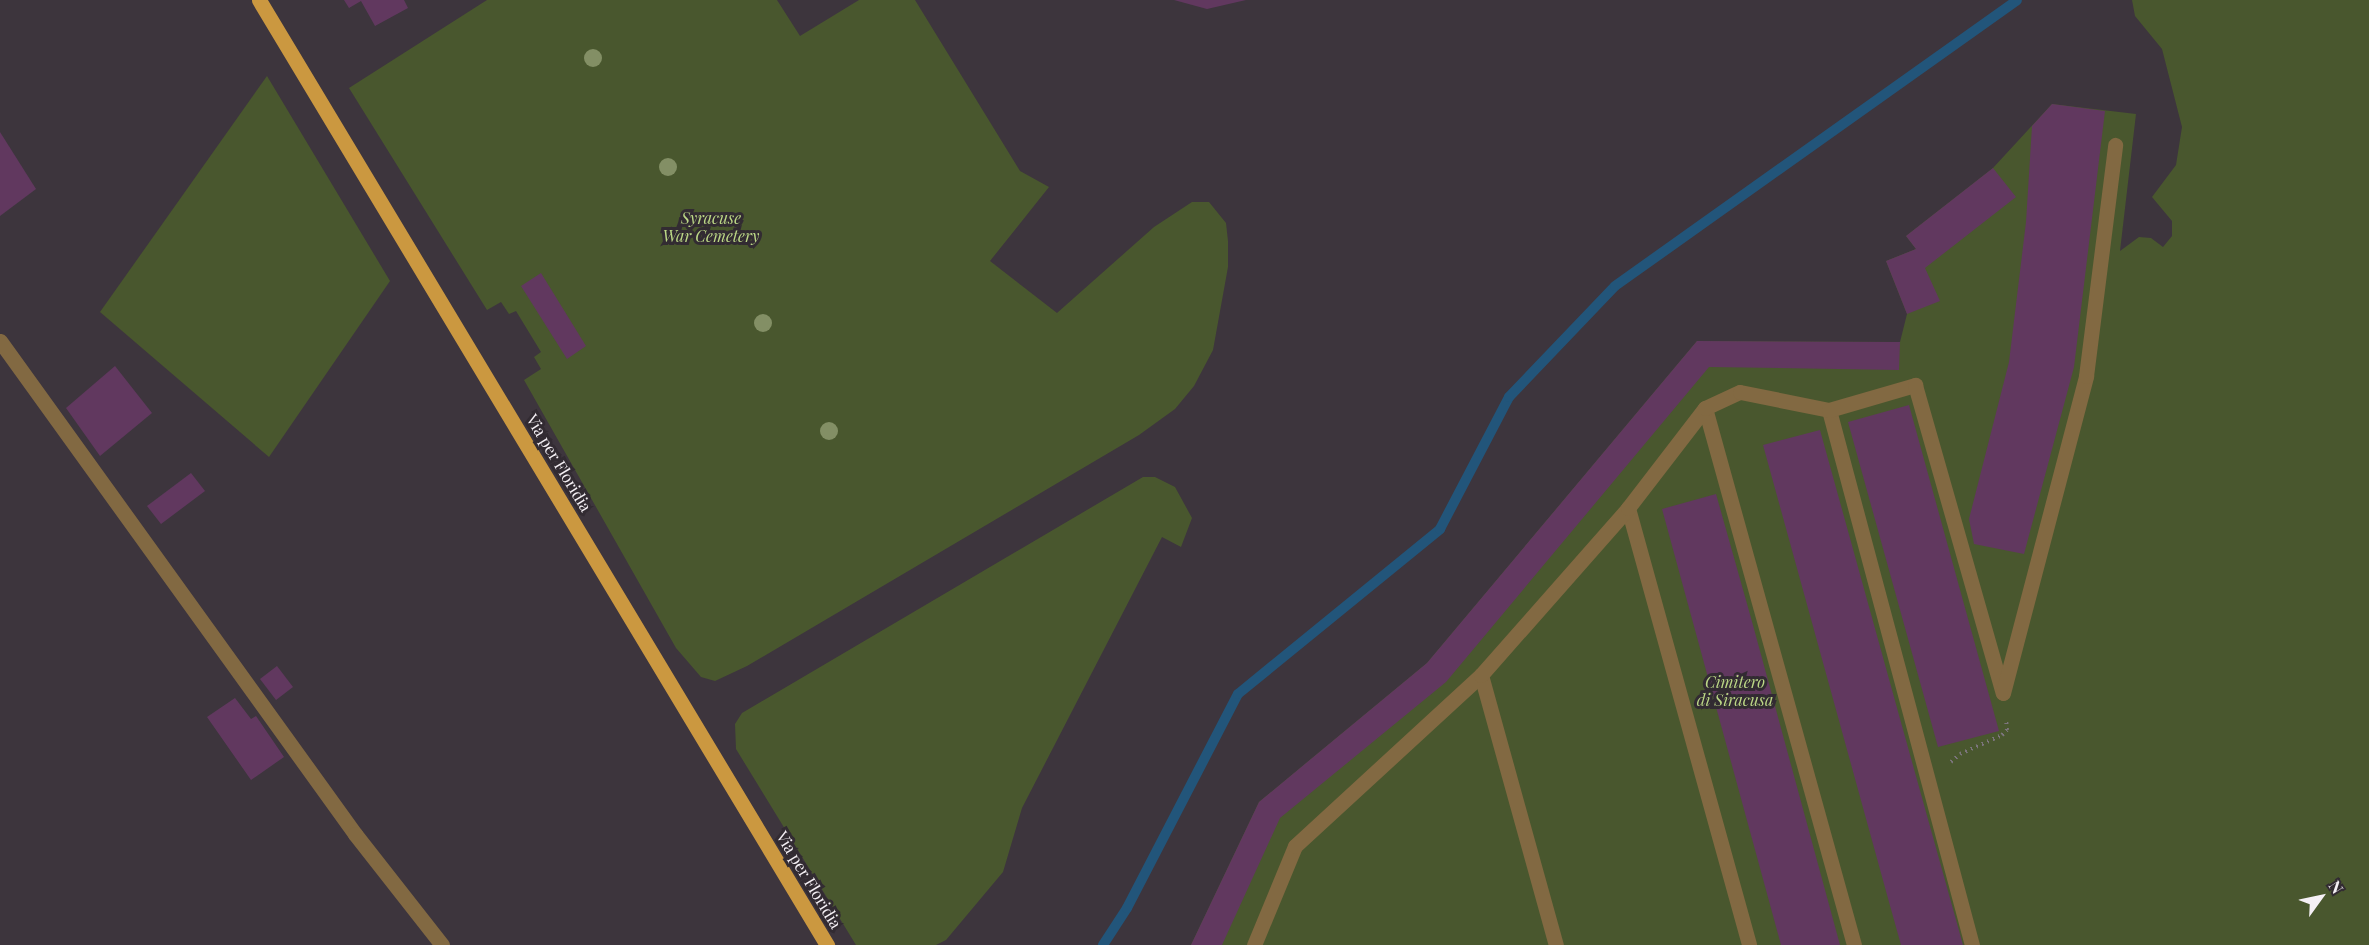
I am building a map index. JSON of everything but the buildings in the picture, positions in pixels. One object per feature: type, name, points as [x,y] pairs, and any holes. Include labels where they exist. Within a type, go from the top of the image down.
[{"type":"main road","name":"Via per Floridia","points":[[259,0],[828,945]]},
{"type":"street","points":[[2003,693],[2086,376],[2115,145]]},
{"type":"street","points":[[0,341],[279,729],[442,945]]},
{"type":"street","points":[[1254,945],[1295,846],[1481,675],[1628,508],[1705,408],[1740,392],[1829,410],[1916,385],[2003,693]]},
{"type":"street","points":[[1705,408],[1854,945]]},
{"type":"street","points":[[1829,410],[1972,945]]},
{"type":"street","points":[[1628,508],[1749,945]]},
{"type":"street","points":[[1481,675],[1556,945]]},
{"type":"path","points":[[1929,783],[1960,754],[2002,735],[2007,729],[2003,693]]},
{"type":"green space","name":"Syracuse War Cemetery","points":[[487,0],[777,0],[800,36],[859,0],[915,0],[1020,171],[1049,187],[990,261],[1057,313],[1154,227],[1192,202],[1209,202],[1226,223],[1228,241],[1228,267],[1213,350],[1194,386],[1175,409],[1139,435],[747,666],[715,681],[701,677],[676,648],[524,380],[541,369],[534,357],[541,352],[516,311],[509,314],[501,302],[487,310],[349,88]]},
{"type":"green space","name":"Cimitero di Siracusa","points":[[2132,0],[2369,0],[2369,945],[1191,945],[1259,802],[1427,663],[1697,341],[1900,342],[1907,314],[1886,261],[1916,249],[1906,236],[1993,168],[2052,104],[2136,114],[2120,251],[2139,237],[2151,238],[2163,247],[2172,236],[2172,221],[2152,197],[2176,165],[2182,127],[2162,49],[2135,16]]},
{"type":"green space","points":[[267,76],[390,281],[269,457],[100,312]]},
{"type":"green space","points":[[1143,477],[1155,477],[1175,487],[1192,518],[1181,547],[1162,537],[1022,808],[1003,872],[946,940],[936,945],[856,945],[736,749],[735,724],[742,713]]},
{"type":"waterway","points":[[1103,945],[1127,908],[1238,694],[1440,529],[1509,397],[1615,286],[2017,0]]}]
